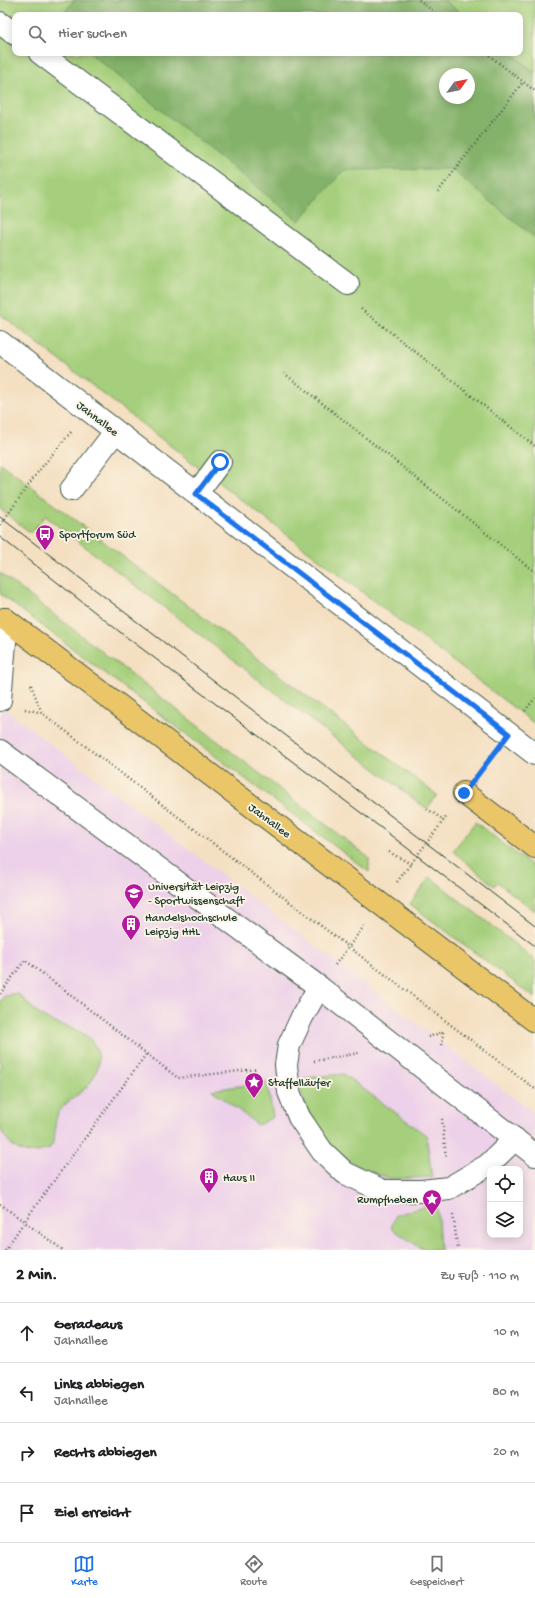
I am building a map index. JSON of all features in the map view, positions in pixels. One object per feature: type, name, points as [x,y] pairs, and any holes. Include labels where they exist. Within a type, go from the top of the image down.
[{"type":"main road","name":"Jahnallee","points":[[4,619],[535,1021]]},
{"type":"main road","points":[[464,793],[528,841]]},
{"type":"street","points":[[0,23],[12,32]]},
{"type":"street","points":[[44,56],[348,284]]},
{"type":"street","name":"Jahnallee","points":[[0,342],[535,754]]},
{"type":"street","points":[[71,490],[115,432]]},
{"type":"street","points":[[196,494],[220,462]]},
{"type":"street","points":[[0,700],[5,643],[4,619]]},
{"type":"street","points":[[0,751],[319,986],[535,1155]]},
{"type":"street","points":[[319,986],[289,1045],[286,1066],[289,1092],[299,1117],[322,1152],[345,1173],[383,1191],[421,1191],[449,1188],[488,1164],[514,1139]]},
{"type":"path","points":[[419,0],[434,12]]},
{"type":"path","points":[[490,56],[535,91]]},
{"type":"path","points":[[438,192],[523,82]]},
{"type":"path","points":[[360,308],[535,446]]},
{"type":"path","points":[[284,373],[535,572]]},
{"type":"path","points":[[0,525],[41,468],[88,411]]},
{"type":"path","points":[[319,986],[535,698]]},
{"type":"path","points":[[42,713],[535,1089]]},
{"type":"path","points":[[427,809],[444,820]]},
{"type":"path","points":[[389,852],[411,864]]},
{"type":"path","points":[[0,994],[25,960],[178,1078],[286,1066],[396,1047],[443,1032],[439,1080],[449,1188],[458,1250]]},
{"type":"path","points":[[5,1250],[147,1053]]},
{"type":"path","points":[[0,1204],[61,1249]]},
{"type":"shaded area","name":"Universität Leipzig - Sportwissenschaft","points":[[0,705],[535,1114],[535,1250],[0,1250]]},
{"type":"green space","points":[[0,0],[535,0],[535,724],[0,314]]},
{"type":"green space","points":[[74,0],[444,0],[459,12],[64,12]]},
{"type":"green space","points":[[94,56],[515,56],[535,72],[535,238],[451,169],[344,170],[299,221]]},
{"type":"green space","points":[[0,463],[437,795],[427,809],[45,516],[31,533],[0,509]]},
{"type":"green space","points":[[0,573],[369,858],[369,872],[0,594]]},
{"type":"green space","points":[[475,822],[535,868],[535,911],[497,882],[494,886],[453,851]]},
{"type":"green space","points":[[430,877],[535,960],[535,998],[410,904]]},
{"type":"green space","points":[[11,994],[18,994],[37,1013],[48,1020],[81,1032],[88,1037],[93,1043],[99,1058],[98,1066],[89,1085],[67,1103],[57,1115],[53,1143],[49,1149],[40,1151],[20,1151],[10,1143],[0,1129],[0,1002],[3,997]]},
{"type":"green space","points":[[343,1074],[426,1135],[432,1177],[391,1179],[359,1167],[328,1146],[307,1111],[297,1079]]},
{"type":"green space","points":[[267,1082],[273,1117],[258,1125],[212,1090]]},
{"type":"green space","points":[[437,1203],[440,1250],[424,1250],[391,1228],[396,1215]]},
{"type":"tram line","points":[[0,517],[535,926]]},
{"type":"tram line","points":[[0,537],[125,636],[372,821],[535,946]]},
{"type":"place","name":"Sportforum Süd","points":[[45,551]]},
{"type":"place","name":"Universität Leipzig - Sportwissenschaft","points":[[134,910]]},
{"type":"place","name":"Handelshochschule Leipzig HHL","points":[[131,941]]},
{"type":"place","name":"Staffelläufer","points":[[254,1099]]},
{"type":"place","name":"Haus II","points":[[209,1194]]},
{"type":"place","name":"Rumpfheben","points":[[432,1216]]},
{"type":"route","points":[[220,462],[196,494],[509,734],[464,793]]}]
